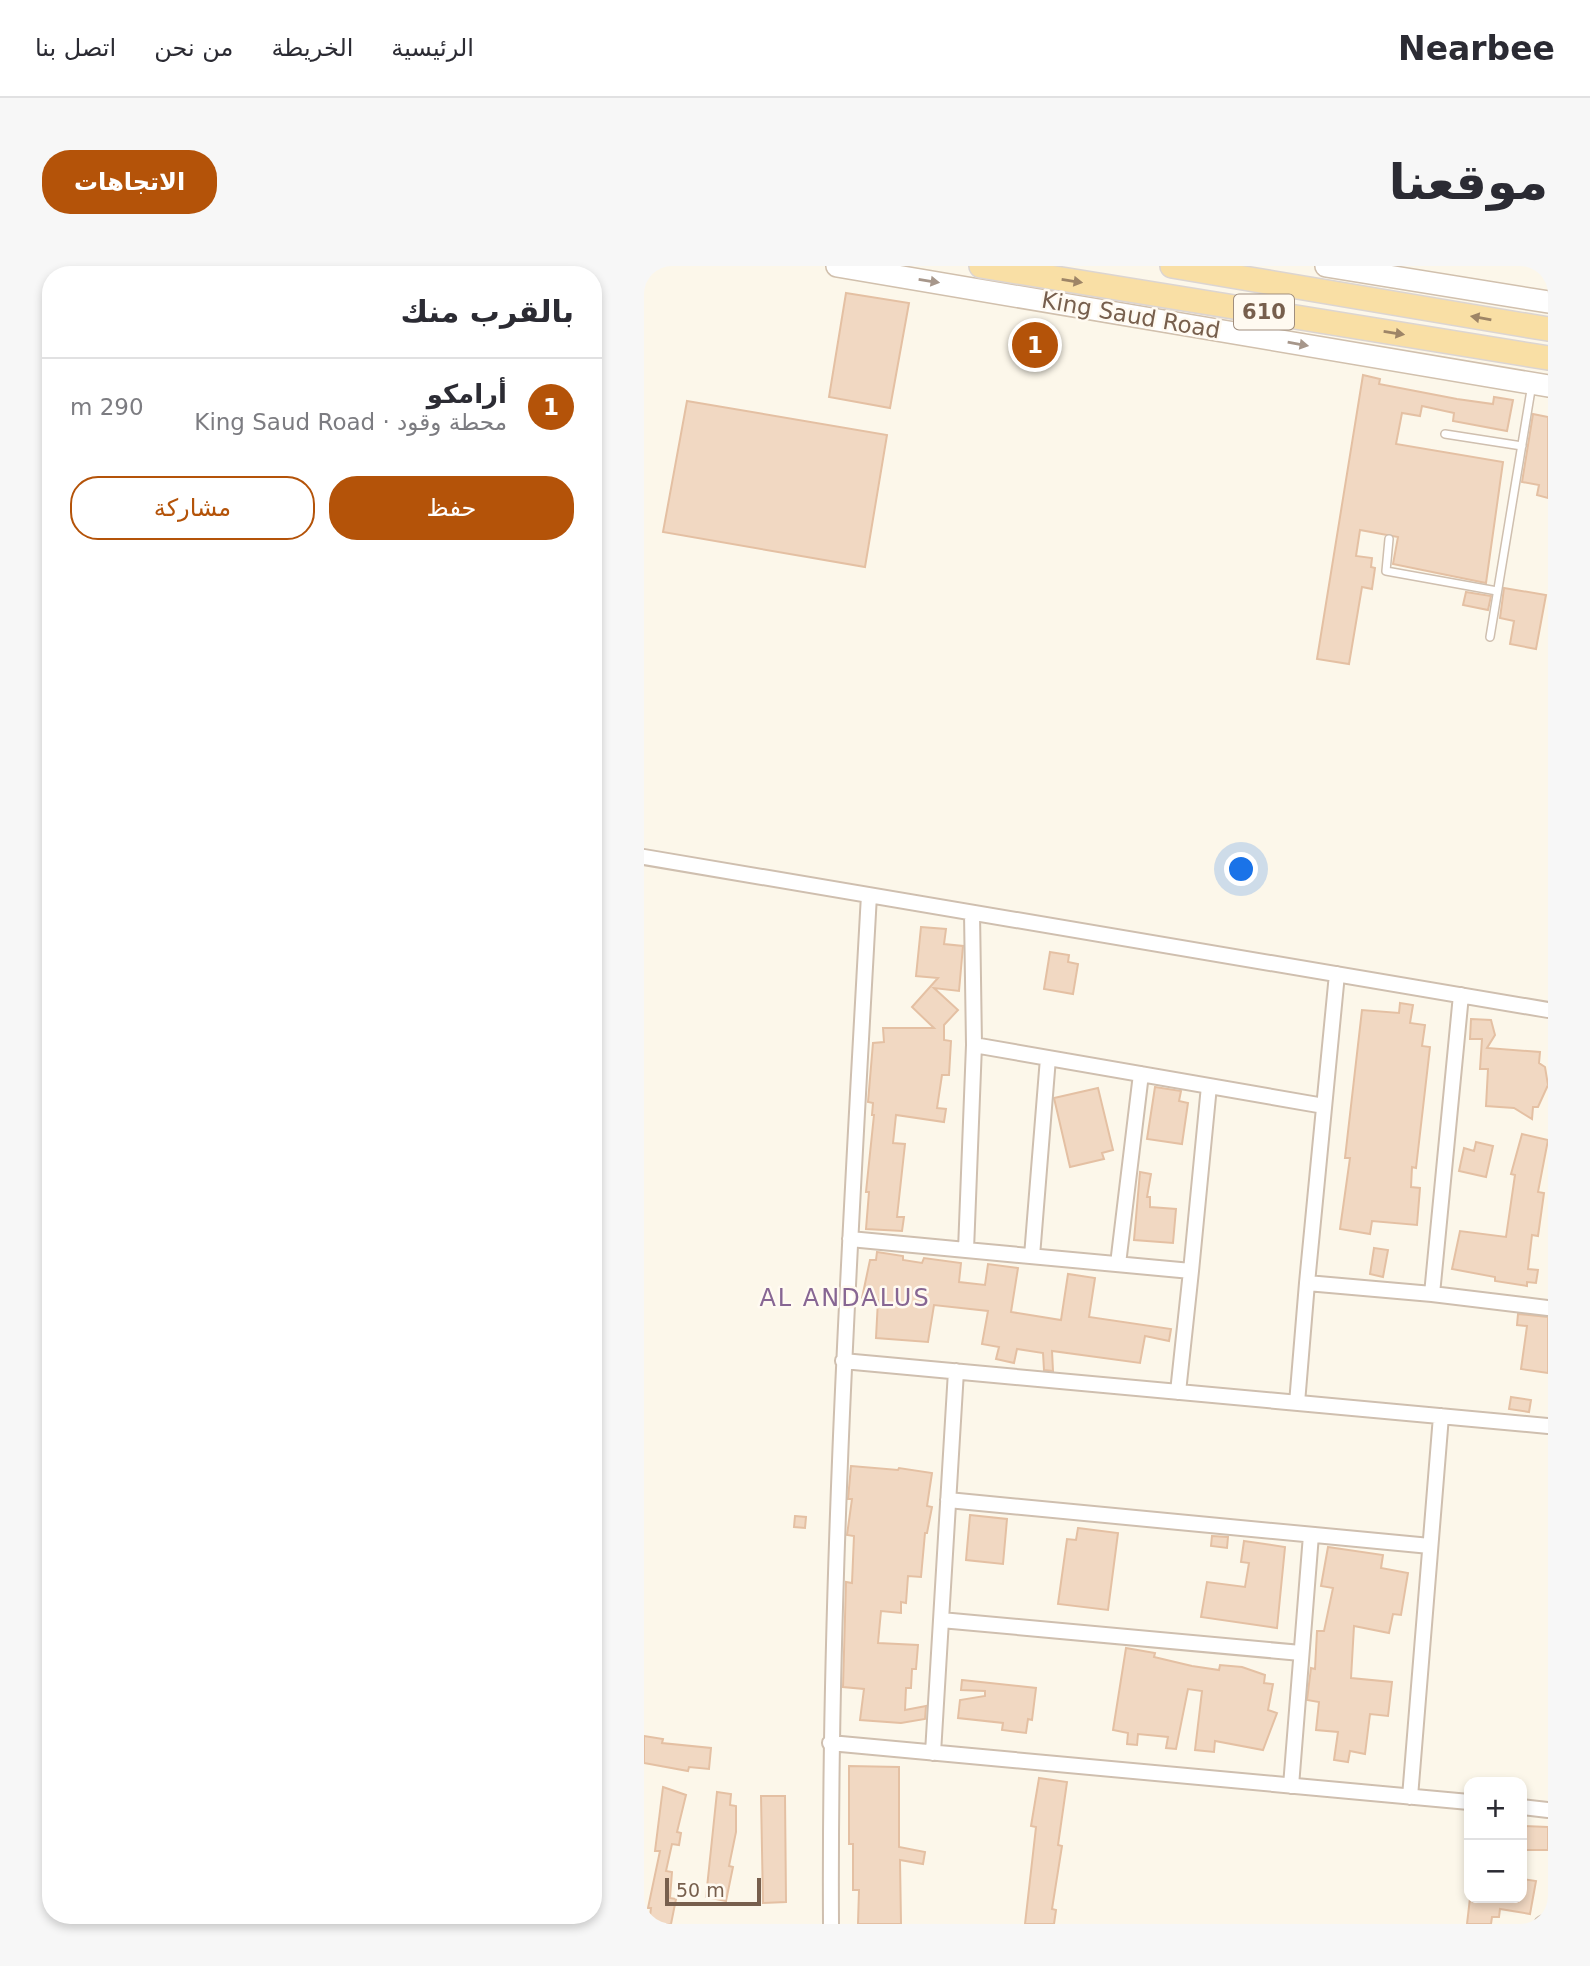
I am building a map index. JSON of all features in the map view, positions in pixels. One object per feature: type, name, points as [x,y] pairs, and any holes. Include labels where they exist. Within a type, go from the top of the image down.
[{"type":"main road","name":"King Saud Road","points":[[838,266],[1540,385]]},
{"type":"main road","name":"King Saud Road","points":[[981,266],[1548,358]]},
{"type":"main road","name":"610","points":[[1172,266],[1548,329]]},
{"type":"main road","points":[[1326,266],[1548,302]]},
{"type":"street","points":[[644,857],[1548,1010]]},
{"type":"street","points":[[831,1924],[830,1743],[843,1361],[869,895]]},
{"type":"street","points":[[966,1250],[974,1045],[972,912]]},
{"type":"street","points":[[1297,1403],[1337,974]]},
{"type":"street","points":[[1432,1294],[1461,995]]},
{"type":"street","points":[[974,1045],[1324,1106]]},
{"type":"street","points":[[1032,1256],[1048,1058]]},
{"type":"street","points":[[1118,1264],[1141,1074]]},
{"type":"street","points":[[1178,1392],[1209,1086]]},
{"type":"street","points":[[850,1239],[1191,1271]]},
{"type":"street","points":[[1307,1283],[1548,1308]]},
{"type":"street","points":[[843,1361],[1548,1426]]},
{"type":"street","points":[[933,1753],[956,1371]]},
{"type":"street","points":[[1410,1797],[1441,1416]]},
{"type":"street","points":[[948,1500],[1430,1546]]},
{"type":"street","points":[[1291,1786],[1311,1535]]},
{"type":"street","points":[[941,1620],[1301,1653]]},
{"type":"street","points":[[830,1743],[1464,1802]]},
{"type":"street","points":[[1527,1808],[1548,1810]]},
{"type":"street","points":[[1542,1924],[1548,1921]]},
{"type":"lane","points":[[1490,637],[1522,446],[1540,385]]},
{"type":"lane","points":[[1445,434],[1522,446]]},
{"type":"lane","points":[[1389,539],[1386,571],[1497,591]]},
{"type":"building","points":[[846,293],[909,303],[890,408],[829,397]]},
{"type":"building","points":[[1363,375],[1380,379],[1379,384],[1457,399],[1493,404],[1494,397],[1513,400],[1507,431],[1453,421],[1454,413],[1422,406],[1420,416],[1402,413],[1396,444],[1503,462],[1486,583],[1393,564],[1398,537],[1360,530],[1356,556],[1372,558],[1371,567],[1375,568],[1372,589],[1362,587],[1349,664],[1317,659]]},
{"type":"building","points":[[687,401],[887,435],[865,567],[663,532]]},
{"type":"building","points":[[1533,414],[1548,417],[1548,498],[1537,495],[1539,485],[1522,482]]},
{"type":"building","points":[[1504,588],[1546,595],[1536,649],[1510,644],[1514,621],[1500,618]]},
{"type":"building","points":[[1466,592],[1491,596],[1488,610],[1463,605]]},
{"type":"building","points":[[921,927],[946,929],[944,944],[963,946],[959,991],[934,988],[958,1010],[944,1025],[944,1040],[951,1041],[949,1075],[942,1075],[937,1108],[946,1109],[944,1122],[896,1115],[893,1143],[905,1144],[897,1217],[904,1217],[902,1231],[866,1229],[869,1192],[866,1192],[874,1115],[873,1103],[868,1102],[873,1043],[884,1042],[883,1028],[934,1028],[912,1007],[938,978],[916,976]]},
{"type":"building","points":[[1050,952],[1069,955],[1068,962],[1078,964],[1073,994],[1044,989]]},
{"type":"building","points":[[1400,1003],[1413,1005],[1410,1023],[1425,1025],[1422,1046],[1430,1047],[1416,1168],[1412,1167],[1411,1187],[1420,1188],[1417,1225],[1372,1221],[1370,1234],[1340,1229],[1350,1158],[1345,1158],[1362,1010],[1399,1013]]},
{"type":"building","points":[[1471,1019],[1491,1020],[1495,1035],[1487,1048],[1540,1052],[1539,1063],[1545,1067],[1548,1085],[1538,1107],[1533,1107],[1532,1119],[1514,1108],[1486,1106],[1488,1069],[1480,1069],[1482,1039],[1470,1039]]},
{"type":"building","points":[[1155,1087],[1181,1091],[1179,1101],[1188,1103],[1182,1144],[1147,1139]]},
{"type":"building","points":[[1098,1088],[1113,1150],[1102,1153],[1104,1159],[1070,1167],[1054,1098]]},
{"type":"building","points":[[1522,1134],[1548,1140],[1538,1192],[1544,1193],[1538,1236],[1532,1235],[1528,1269],[1538,1270],[1536,1283],[1527,1282],[1527,1286],[1495,1281],[1495,1277],[1452,1269],[1460,1231],[1506,1237],[1515,1175],[1511,1174]]},
{"type":"building","points":[[1476,1142],[1493,1146],[1486,1177],[1459,1171],[1464,1148],[1474,1151]]},
{"type":"building","points":[[1140,1172],[1151,1174],[1147,1197],[1150,1197],[1150,1207],[1176,1209],[1173,1243],[1134,1240]]},
{"type":"building","points":[[1374,1248],[1388,1250],[1383,1277],[1370,1274]]},
{"type":"building","points":[[877,1252],[903,1256],[903,1260],[922,1263],[924,1258],[961,1263],[959,1282],[985,1285],[988,1264],[1018,1268],[1011,1312],[1061,1320],[1068,1274],[1095,1278],[1089,1317],[1171,1329],[1169,1341],[1145,1336],[1140,1363],[1052,1351],[1053,1371],[1044,1370],[1043,1353],[1017,1349],[1014,1363],[996,1359],[999,1347],[982,1344],[988,1311],[934,1305],[928,1342],[876,1338],[878,1300],[862,1298],[870,1260],[876,1260]]},
{"type":"building","points":[[1518,1314],[1548,1317],[1548,1373],[1521,1369],[1527,1326],[1517,1325]]},
{"type":"building","points":[[1511,1397],[1531,1400],[1529,1412],[1509,1409]]},
{"type":"building","points":[[851,1466],[899,1468],[932,1473],[927,1506],[932,1507],[925,1533],[921,1577],[908,1576],[906,1603],[901,1602],[901,1613],[881,1611],[878,1643],[918,1645],[911,1688],[906,1688],[905,1710],[926,1706],[925,1719],[901,1723],[860,1720],[864,1689],[843,1687],[846,1582],[852,1583],[854,1536],[847,1535],[852,1499],[848,1499]]},
{"type":"building","points":[[970,1515],[1007,1519],[1003,1564],[966,1560]]},
{"type":"building","points":[[795,1516],[806,1517],[805,1528],[794,1527]]},
{"type":"building","points":[[1078,1528],[1118,1533],[1108,1610],[1058,1604],[1067,1539],[1076,1540]]},
{"type":"building","points":[[1212,1536],[1228,1537],[1227,1548],[1211,1546]]},
{"type":"building","points":[[1244,1541],[1285,1547],[1277,1628],[1201,1617],[1207,1582],[1245,1587],[1249,1563],[1241,1562]]},
{"type":"building","points":[[1328,1547],[1383,1555],[1381,1568],[1408,1573],[1401,1615],[1393,1614],[1389,1633],[1354,1626],[1351,1678],[1392,1682],[1388,1716],[1370,1714],[1365,1754],[1350,1751],[1348,1762],[1334,1760],[1338,1732],[1316,1730],[1319,1702],[1307,1700],[1311,1668],[1315,1669],[1317,1631],[1324,1631],[1333,1588],[1321,1586]]},
{"type":"building","points":[[1126,1648],[1155,1653],[1154,1657],[1192,1666],[1219,1670],[1220,1665],[1242,1667],[1265,1675],[1264,1683],[1273,1684],[1268,1710],[1277,1713],[1263,1750],[1215,1741],[1214,1752],[1195,1750],[1202,1691],[1188,1689],[1176,1749],[1166,1748],[1168,1737],[1138,1734],[1137,1745],[1127,1744],[1128,1733],[1113,1730]]},
{"type":"building","points":[[962,1680],[1036,1688],[1032,1720],[1028,1719],[1026,1733],[1002,1730],[1003,1723],[958,1718],[960,1700],[985,1696],[985,1691],[961,1690]]},
{"type":"building","points":[[644,1736],[663,1739],[662,1743],[711,1748],[709,1769],[689,1767],[688,1771],[644,1763]]},
{"type":"building","points":[[849,1766],[899,1767],[899,1847],[925,1852],[923,1864],[900,1860],[901,1924],[858,1924],[859,1890],[853,1890],[853,1844],[849,1844]]},
{"type":"building","points":[[1039,1778],[1067,1782],[1058,1845],[1062,1846],[1052,1909],[1056,1910],[1054,1924],[1025,1924],[1036,1827],[1031,1826]]},
{"type":"building","points":[[663,1787],[686,1795],[677,1832],[681,1833],[679,1845],[672,1844],[666,1871],[672,1872],[670,1898],[676,1899],[671,1924],[649,1924],[651,1908],[648,1908],[660,1851],[655,1851]]},
{"type":"building","points":[[717,1792],[731,1794],[730,1805],[736,1806],[736,1832],[729,1866],[733,1867],[726,1901],[706,1897]]},
{"type":"building","points":[[761,1796],[785,1796],[786,1902],[763,1903]]},
{"type":"building","points":[[1527,1826],[1548,1827],[1548,1850],[1527,1850]]},
{"type":"building","points":[[1527,1880],[1536,1881],[1530,1914],[1500,1909],[1499,1917],[1492,1917],[1491,1924],[1467,1924],[1469,1903],[1527,1903]]},
{"type":"place","name":"أرامكو","points":[[1035,345]]},
{"type":"district","name":"AL ANDALUS","points":[[845,1298]]}]
